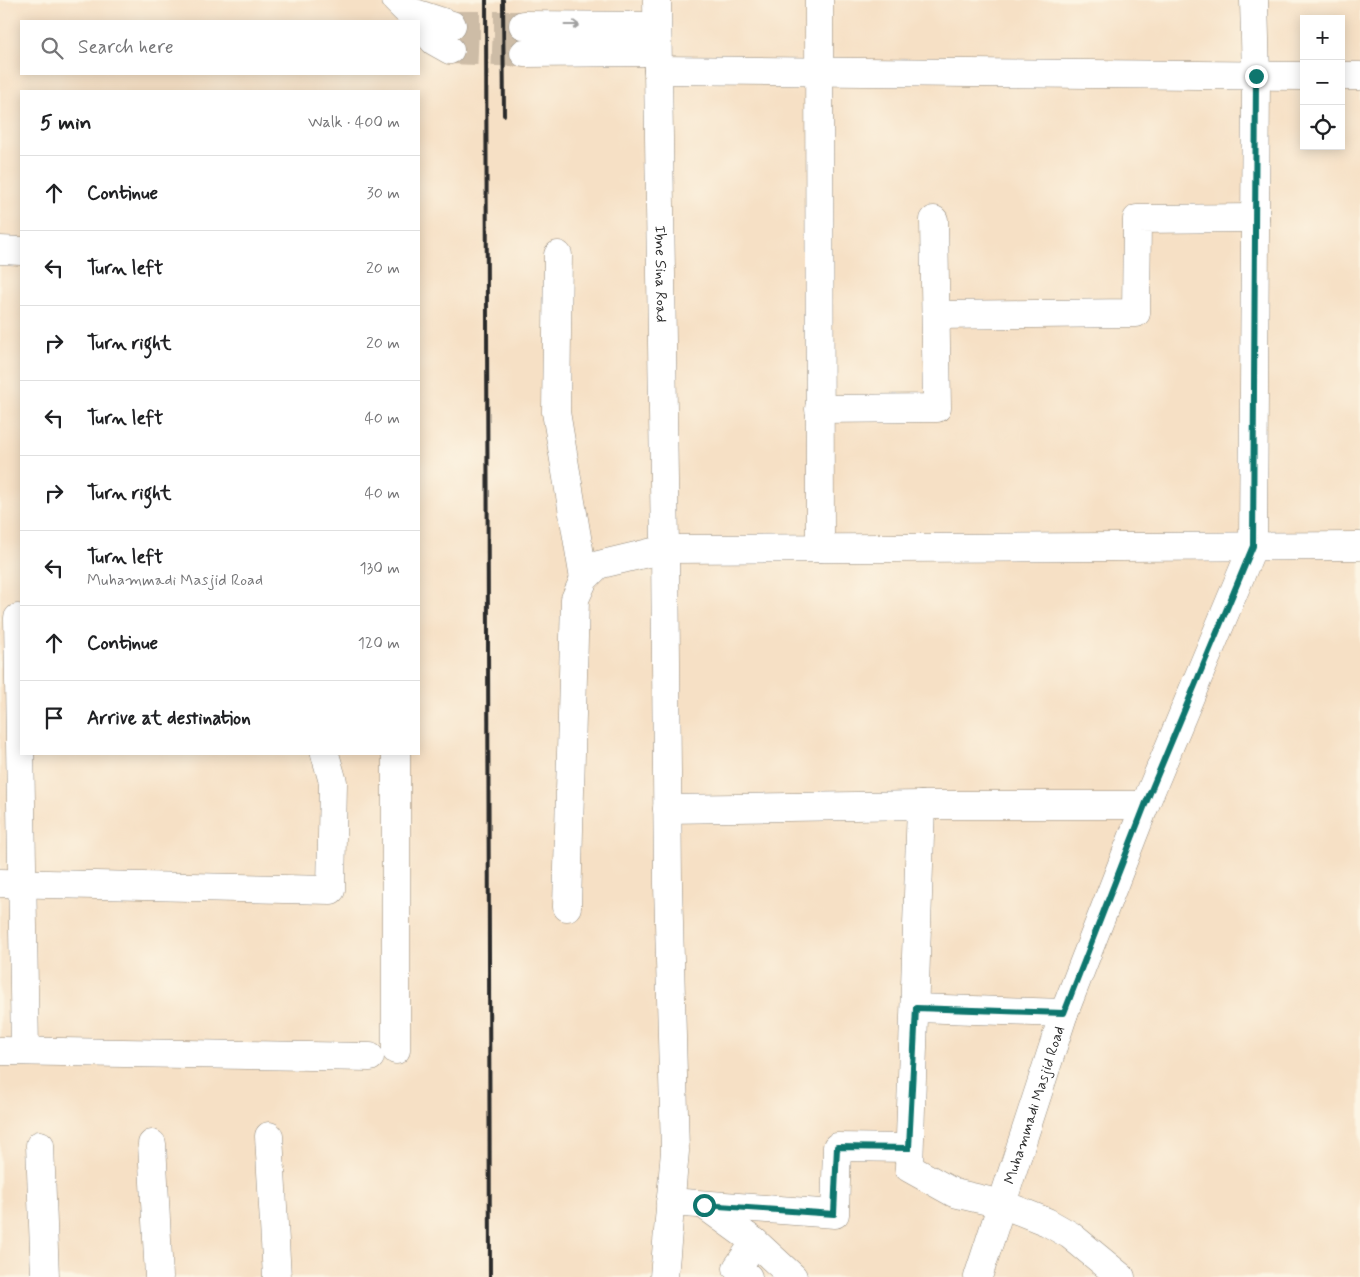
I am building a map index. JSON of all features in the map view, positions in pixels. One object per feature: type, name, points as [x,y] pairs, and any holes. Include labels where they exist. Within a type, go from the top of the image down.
[{"type":"street","points":[[819,0],[820,548]]},
{"type":"street","points":[[1253,546],[1256,76],[1254,0]]},
{"type":"street","points":[[420,20],[451,37]]},
{"type":"street","points":[[523,25],[657,37],[820,72],[1300,76]]},
{"type":"street","points":[[524,53],[657,37]]},
{"type":"street","name":"Ibne Sina Road","points":[[657,37],[667,809],[675,1151],[664,1277]]},
{"type":"street","points":[[1345,76],[1360,76]]},
{"type":"street","points":[[936,315],[1136,313],[1137,219],[1255,218]]},
{"type":"street","points":[[820,409],[937,408],[934,220]]},
{"type":"street","points":[[0,250],[20,251]]},
{"type":"street","points":[[558,255],[556,412],[584,578]]},
{"type":"street","name":"Muhammadi Masjid Road","points":[[978,1277],[1064,1013],[1145,805],[1253,546]]},
{"type":"street","points":[[567,907],[575,599],[584,578],[598,566],[665,549],[1360,546]]},
{"type":"street","points":[[18,618],[11,883],[12,1051],[370,1057]]},
{"type":"street","points":[[11,883],[330,890],[333,782],[325,755]]},
{"type":"street","points":[[396,755],[396,1050]]},
{"type":"street","points":[[921,805],[916,1008],[909,1168],[954,1193],[1002,1204],[1047,1222],[1070,1235],[1121,1277]]},
{"type":"street","points":[[667,809],[921,805],[1145,805]]},
{"type":"street","points":[[916,1008],[1064,1013]]},
{"type":"street","points":[[269,1136],[277,1277]]},
{"type":"street","points":[[152,1144],[159,1277]]},
{"type":"street","points":[[40,1145],[45,1277]]},
{"type":"street","points":[[670,1202],[834,1214],[837,1147],[909,1148]]},
{"type":"street","points":[[704,1205],[755,1242],[793,1277]]},
{"type":"street","points":[[748,1277],[737,1268],[755,1242]]},
{"type":"tunnel","points":[[452,25],[523,25]]},
{"type":"tunnel","points":[[450,50],[524,53]]},
{"type":"railway","points":[[486,0],[490,1277]]},
{"type":"railway","points":[[503,0],[504,115]]},
{"type":"route","points":[[704,1205],[834,1214],[837,1147],[909,1148],[916,1008],[1064,1013],[1145,805],[1253,546],[1256,76]]}]
